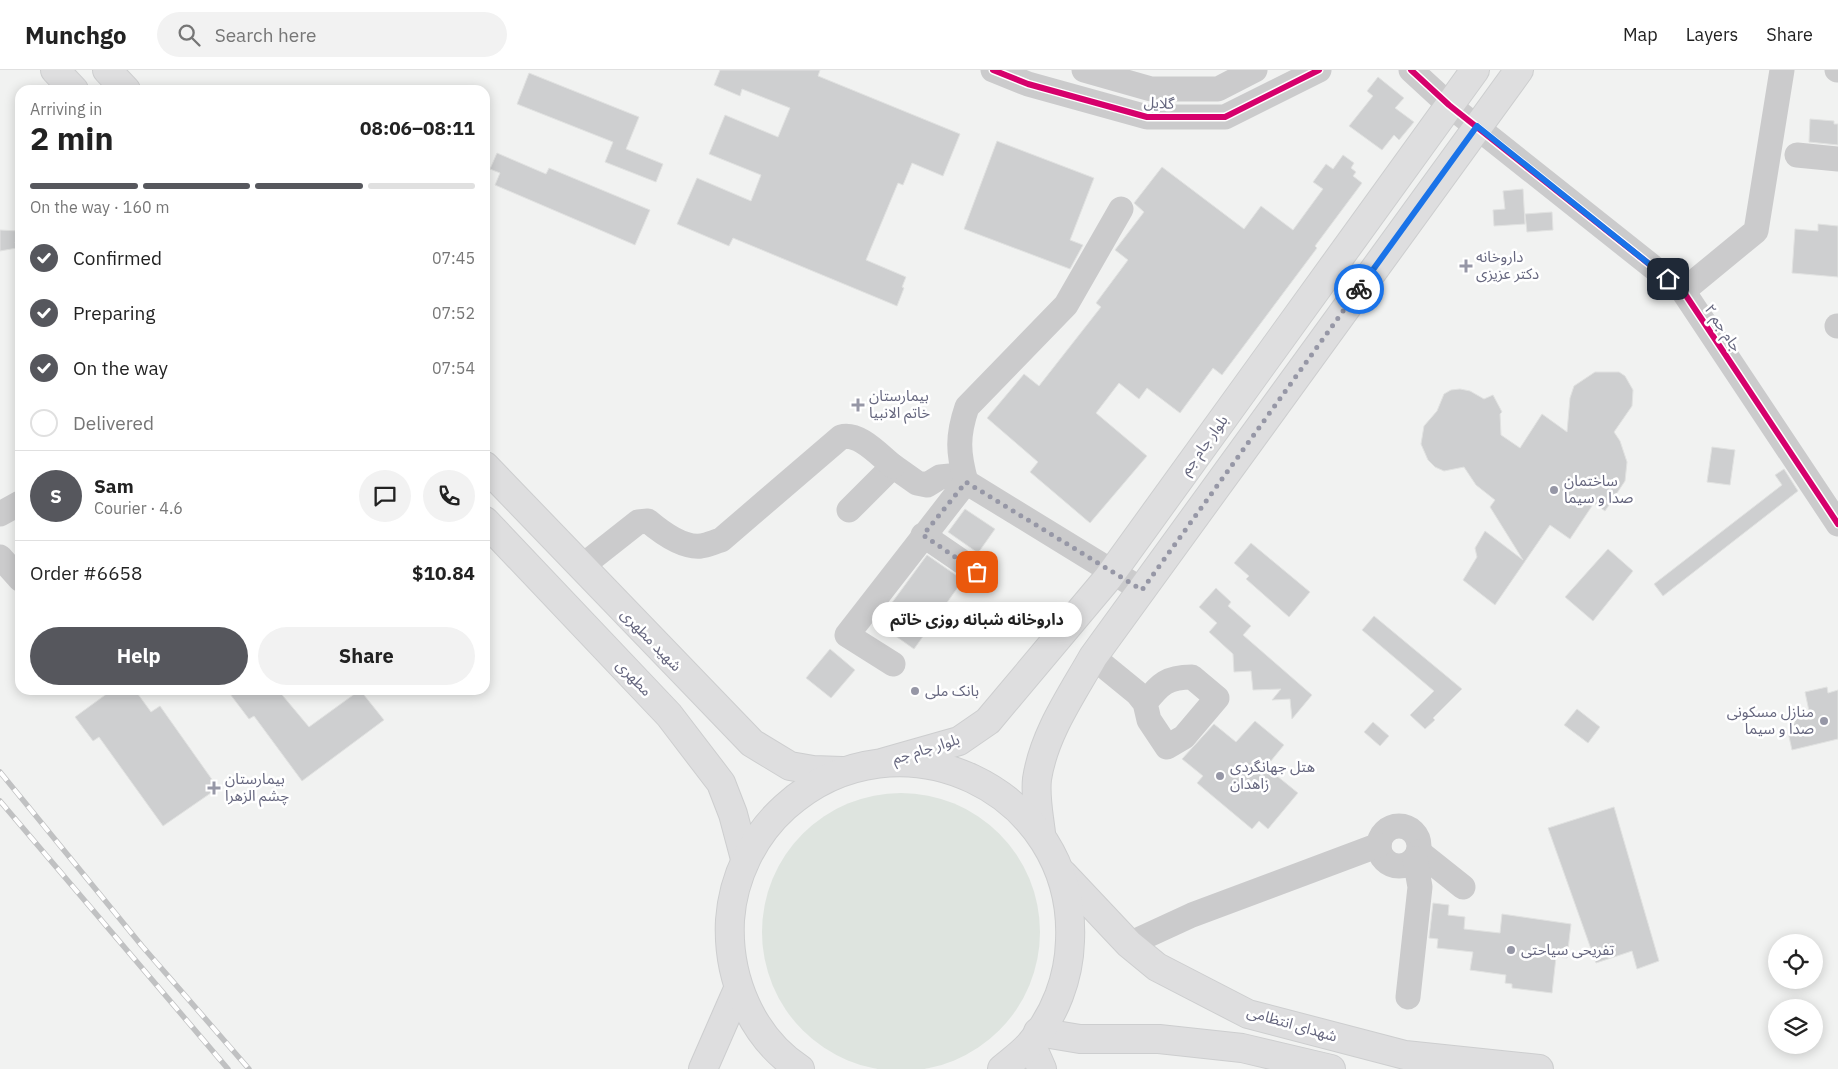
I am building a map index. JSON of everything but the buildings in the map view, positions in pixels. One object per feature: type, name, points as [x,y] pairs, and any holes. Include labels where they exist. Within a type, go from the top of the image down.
[{"type":"main road","points":[[55,70],[69,85]]},
{"type":"main road","points":[[107,70],[121,85]]},
{"type":"main road","name":"بلوار جام جم","points":[[885,762],[959,741],[988,722],[1113,571],[1475,70]]},
{"type":"main road","points":[[1041,833],[1036,797],[1037,779],[1045,748],[1057,720],[1093,657],[1477,126],[1520,70]]},
{"type":"main road","name":"شهید مطهری","points":[[490,471],[752,743],[790,766],[813,770],[842,771]]},
{"type":"main road","name":"مطهری","points":[[490,526],[669,715],[721,782],[733,814],[745,859]]},
{"type":"main road","points":[[800,1069],[788,1062],[758,1028],[738,988],[729,945],[732,901],[745,859],[769,821],[802,792],[842,771],[885,762],[930,763],[972,776],[1010,800],[1041,833],[1062,873],[1072,916],[1070,962],[1056,1004],[1034,1038],[1002,1069]]},
{"type":"main road","name":"شهدای انتظامی","points":[[1062,873],[1129,944],[1157,967],[1248,1014],[1404,1055],[1538,1069]]},
{"type":"main road","points":[[703,1069],[738,988]]},
{"type":"main road","points":[[1034,1038],[1042,1069]]},
{"type":"main road","points":[[1034,1038],[1159,1039],[1242,1048],[1331,1069]]},
{"type":"street","name":"گلایل","points":[[993,70],[1028,84],[1147,117],[1225,117],[1319,70]]},
{"type":"street","name":"گلایل","points":[[1084,70],[1218,89],[1255,70]]},
{"type":"street","points":[[1194,70],[1218,89]]},
{"type":"street","name":"جام جم ۲","points":[[1411,70],[1449,105],[1683,291],[1838,524]]},
{"type":"street","points":[[1683,291],[1756,230],[1782,70]]},
{"type":"street","points":[[1797,155],[1838,159]]},
{"type":"street","points":[[966,482],[960,460],[959,430],[967,407],[1066,305],[1121,209]]},
{"type":"street","points":[[581,567],[638,522],[648,521],[658,530],[687,545],[701,546],[721,540],[841,436],[848,435],[856,438],[917,483],[927,484],[940,477],[950,476],[966,482],[1142,590]]},
{"type":"street","points":[[849,510],[893,466]]},
{"type":"street","points":[[893,664],[847,635],[966,482]]},
{"type":"street","points":[[0,514],[15,506]]},
{"type":"street","points":[[923,535],[977,572]]},
{"type":"street","points":[[0,557],[15,574]]},
{"type":"street","points":[[1093,657],[1137,693],[1145,703]]},
{"type":"street","points":[[1129,944],[1192,915],[1379,845],[1382,857],[1392,865],[1405,866],[1417,855]]},
{"type":"street","points":[[1417,855],[1463,887]]},
{"type":"street","points":[[1408,997],[1420,887],[1417,855]]},
{"type":"shaded area","points":[[887,793],[928,795],[967,809],[989,824],[1009,844],[1024,866],[1038,905],[1040,918],[1038,959],[1024,998],[1009,1020],[989,1040],[967,1055],[954,1061],[922,1070],[874,1069],[835,1055],[813,1040],[793,1020],[778,998],[764,959],[762,946],[764,905],[778,866],[793,844],[813,824],[835,809],[874,795]]},
{"type":"railway","points":[[0,772],[142,946],[249,1069]]},
{"type":"railway","points":[[0,801],[228,1069]]},
{"type":"cycle path","points":[[993,70],[1028,84],[1147,117],[1225,117],[1319,70]]},
{"type":"cycle path","points":[[1411,70],[1449,105],[1683,291],[1838,524]]},
{"type":"way so far","points":[[977,572],[923,535],[966,482],[1142,590],[1359,289]]},
{"type":"place","name":"داروخانه دکتر عزیزی","points":[[1466,266]]},
{"type":"place","name":"بیمارستان خاتم الانبیا","points":[[858,405]]},
{"type":"place","name":"ساختمان صدا و سیما","points":[[1554,490]]},
{"type":"place","name":"داروخانه شبانه روزی خاتم","points":[[977,572]]},
{"type":"place","name":"بانک ملی","points":[[915,691]]},
{"type":"place","name":"منازل مسکونی صدا و سیما","points":[[1824,721]]},
{"type":"place","name":"هتل جهانگردی زاهدان","points":[[1220,776]]},
{"type":"place","name":"بیمارستان چشم الزهرا","points":[[214,788]]},
{"type":"place","name":"تفریحی سیاحتی","points":[[1511,950]]},
{"type":"route","points":[[1359,289],[1477,126],[1668,279]]}]
